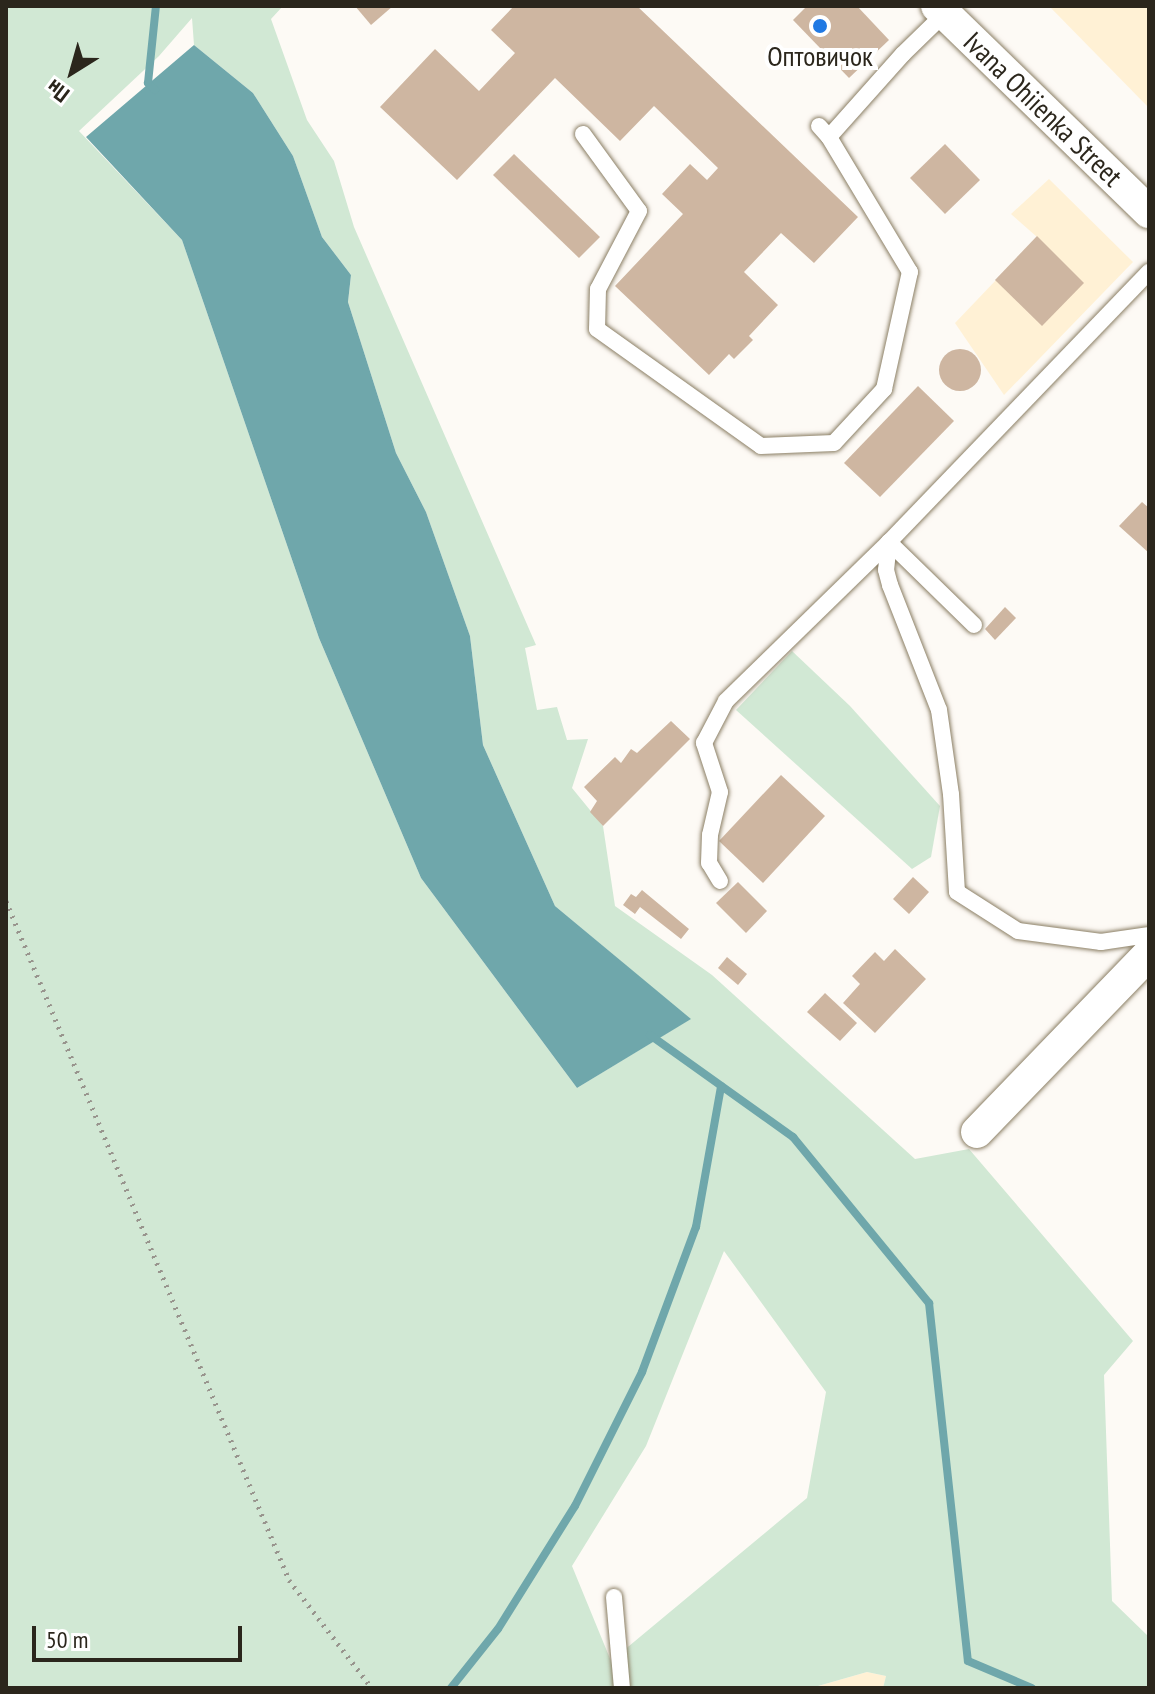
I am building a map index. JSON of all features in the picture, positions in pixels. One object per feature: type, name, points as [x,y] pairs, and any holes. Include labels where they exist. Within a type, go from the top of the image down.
[{"type":"street","name":"Ivana Ohiienka Street","points":[[940,10],[1149,212]]},
{"type":"street","points":[[977,1132],[1149,954]]},
{"type":"lane","points":[[583,134],[639,211],[598,289],[597,329],[761,446],[834,443],[884,389],[910,272],[824,131],[903,54],[940,10]]},
{"type":"lane","points":[[720,881],[709,863],[710,835],[720,792],[704,743],[726,701],[889,542],[1149,272]]},
{"type":"lane","points":[[889,542],[974,625]]},
{"type":"lane","points":[[889,542],[886,570],[890,585],[939,710],[951,794],[957,892],[1018,931],[1101,942],[1149,935]]},
{"type":"lane","points":[[614,1597],[622,1688]]},
{"type":"path","points":[[6,901],[289,1580],[372,1688]]},
{"type":"shaded area","points":[[1049,6],[1149,6],[1149,108]]},
{"type":"shaded area","points":[[1049,179],[1133,262],[1004,395],[955,323],[1037,237],[1011,214]]},
{"type":"shaded area","points":[[867,1672],[886,1676],[883,1688],[811,1688]]},
{"type":"green space","points":[[6,6],[283,6],[271,19],[307,120],[334,161],[354,227],[536,645],[525,648],[537,710],[557,707],[567,740],[588,739],[572,788],[603,826],[615,906],[712,975],[915,1159],[969,1149],[1133,1341],[1104,1375],[1112,1601],[1149,1637],[1149,1688],[883,1688],[886,1676],[867,1672],[811,1688],[6,1688]],"holes":[[[192,18],[194,45],[253,93],[293,156],[322,237],[351,275],[348,302],[396,453],[426,512],[470,636],[483,745],[555,906],[690,1019],[577,1088],[421,878],[319,638],[182,240],[79,131],[159,56]],[[724,1251],[826,1392],[807,1498],[611,1661],[572,1566],[646,1446]]]},
{"type":"green space","points":[[792,651],[850,706],[940,806],[931,857],[912,869],[736,710]]},
{"type":"water","points":[[194,45],[253,93],[293,156],[322,237],[351,275],[348,302],[396,453],[426,512],[470,636],[483,745],[555,906],[691,1019],[577,1088],[421,878],[319,638],[182,240],[86,137]]},
{"type":"building","points":[[355,6],[393,6],[371,25]]},
{"type":"building","points":[[514,6],[637,6],[858,217],[814,263],[781,233],[744,272],[778,305],[749,336],[753,340],[734,359],[729,354],[709,375],[615,286],[683,214],[662,194],[690,164],[707,180],[718,168],[654,106],[620,141],[555,78],[457,180],[380,107],[435,49],[479,91],[515,53],[491,30]]},
{"type":"building","points":[[807,6],[857,6],[889,40],[849,78],[793,20]]},
{"type":"building","points":[[945,144],[980,180],[945,214],[910,178]]},
{"type":"building","points":[[514,154],[600,237],[579,258],[493,175]]},
{"type":"building","points":[[1037,236],[1084,283],[1042,326],[995,280]]},
{"type":"building","points":[[960,349],[975,355],[981,370],[975,385],[960,391],[945,385],[939,370],[945,355]]},
{"type":"building","points":[[918,386],[954,421],[880,497],[844,463]]},
{"type":"building","points":[[1142,502],[1149,508],[1149,553],[1119,526]]},
{"type":"building","points":[[1005,607],[1016,618],[995,640],[985,629]]},
{"type":"building","points":[[671,721],[690,739],[603,826],[590,812],[597,801],[584,787],[615,757],[621,763],[631,749],[637,753]]},
{"type":"building","points":[[781,775],[825,816],[763,883],[719,841]]},
{"type":"building","points":[[913,877],[929,892],[909,914],[893,899]]},
{"type":"building","points":[[738,882],[767,911],[746,933],[716,903]]},
{"type":"building","points":[[642,890],[689,929],[681,939],[640,907],[635,914],[623,905],[631,894],[636,897]]},
{"type":"building","points":[[895,949],[926,979],[875,1033],[843,1003],[860,984],[852,976],[875,952],[884,961]]},
{"type":"building","points":[[727,957],[747,974],[738,985],[718,968]]},
{"type":"building","points":[[825,993],[857,1023],[840,1041],[807,1012]]},
{"type":"waterway","points":[[155,90],[148,83],[156,6]]},
{"type":"waterway","points":[[650,1035],[793,1137],[929,1303],[968,1661],[1032,1688]]},
{"type":"waterway","points":[[451,1688],[498,1629],[575,1506],[642,1372],[696,1227],[721,1086]]},
{"type":"place","name":"Оптовичок","points":[[820,26]]}]
